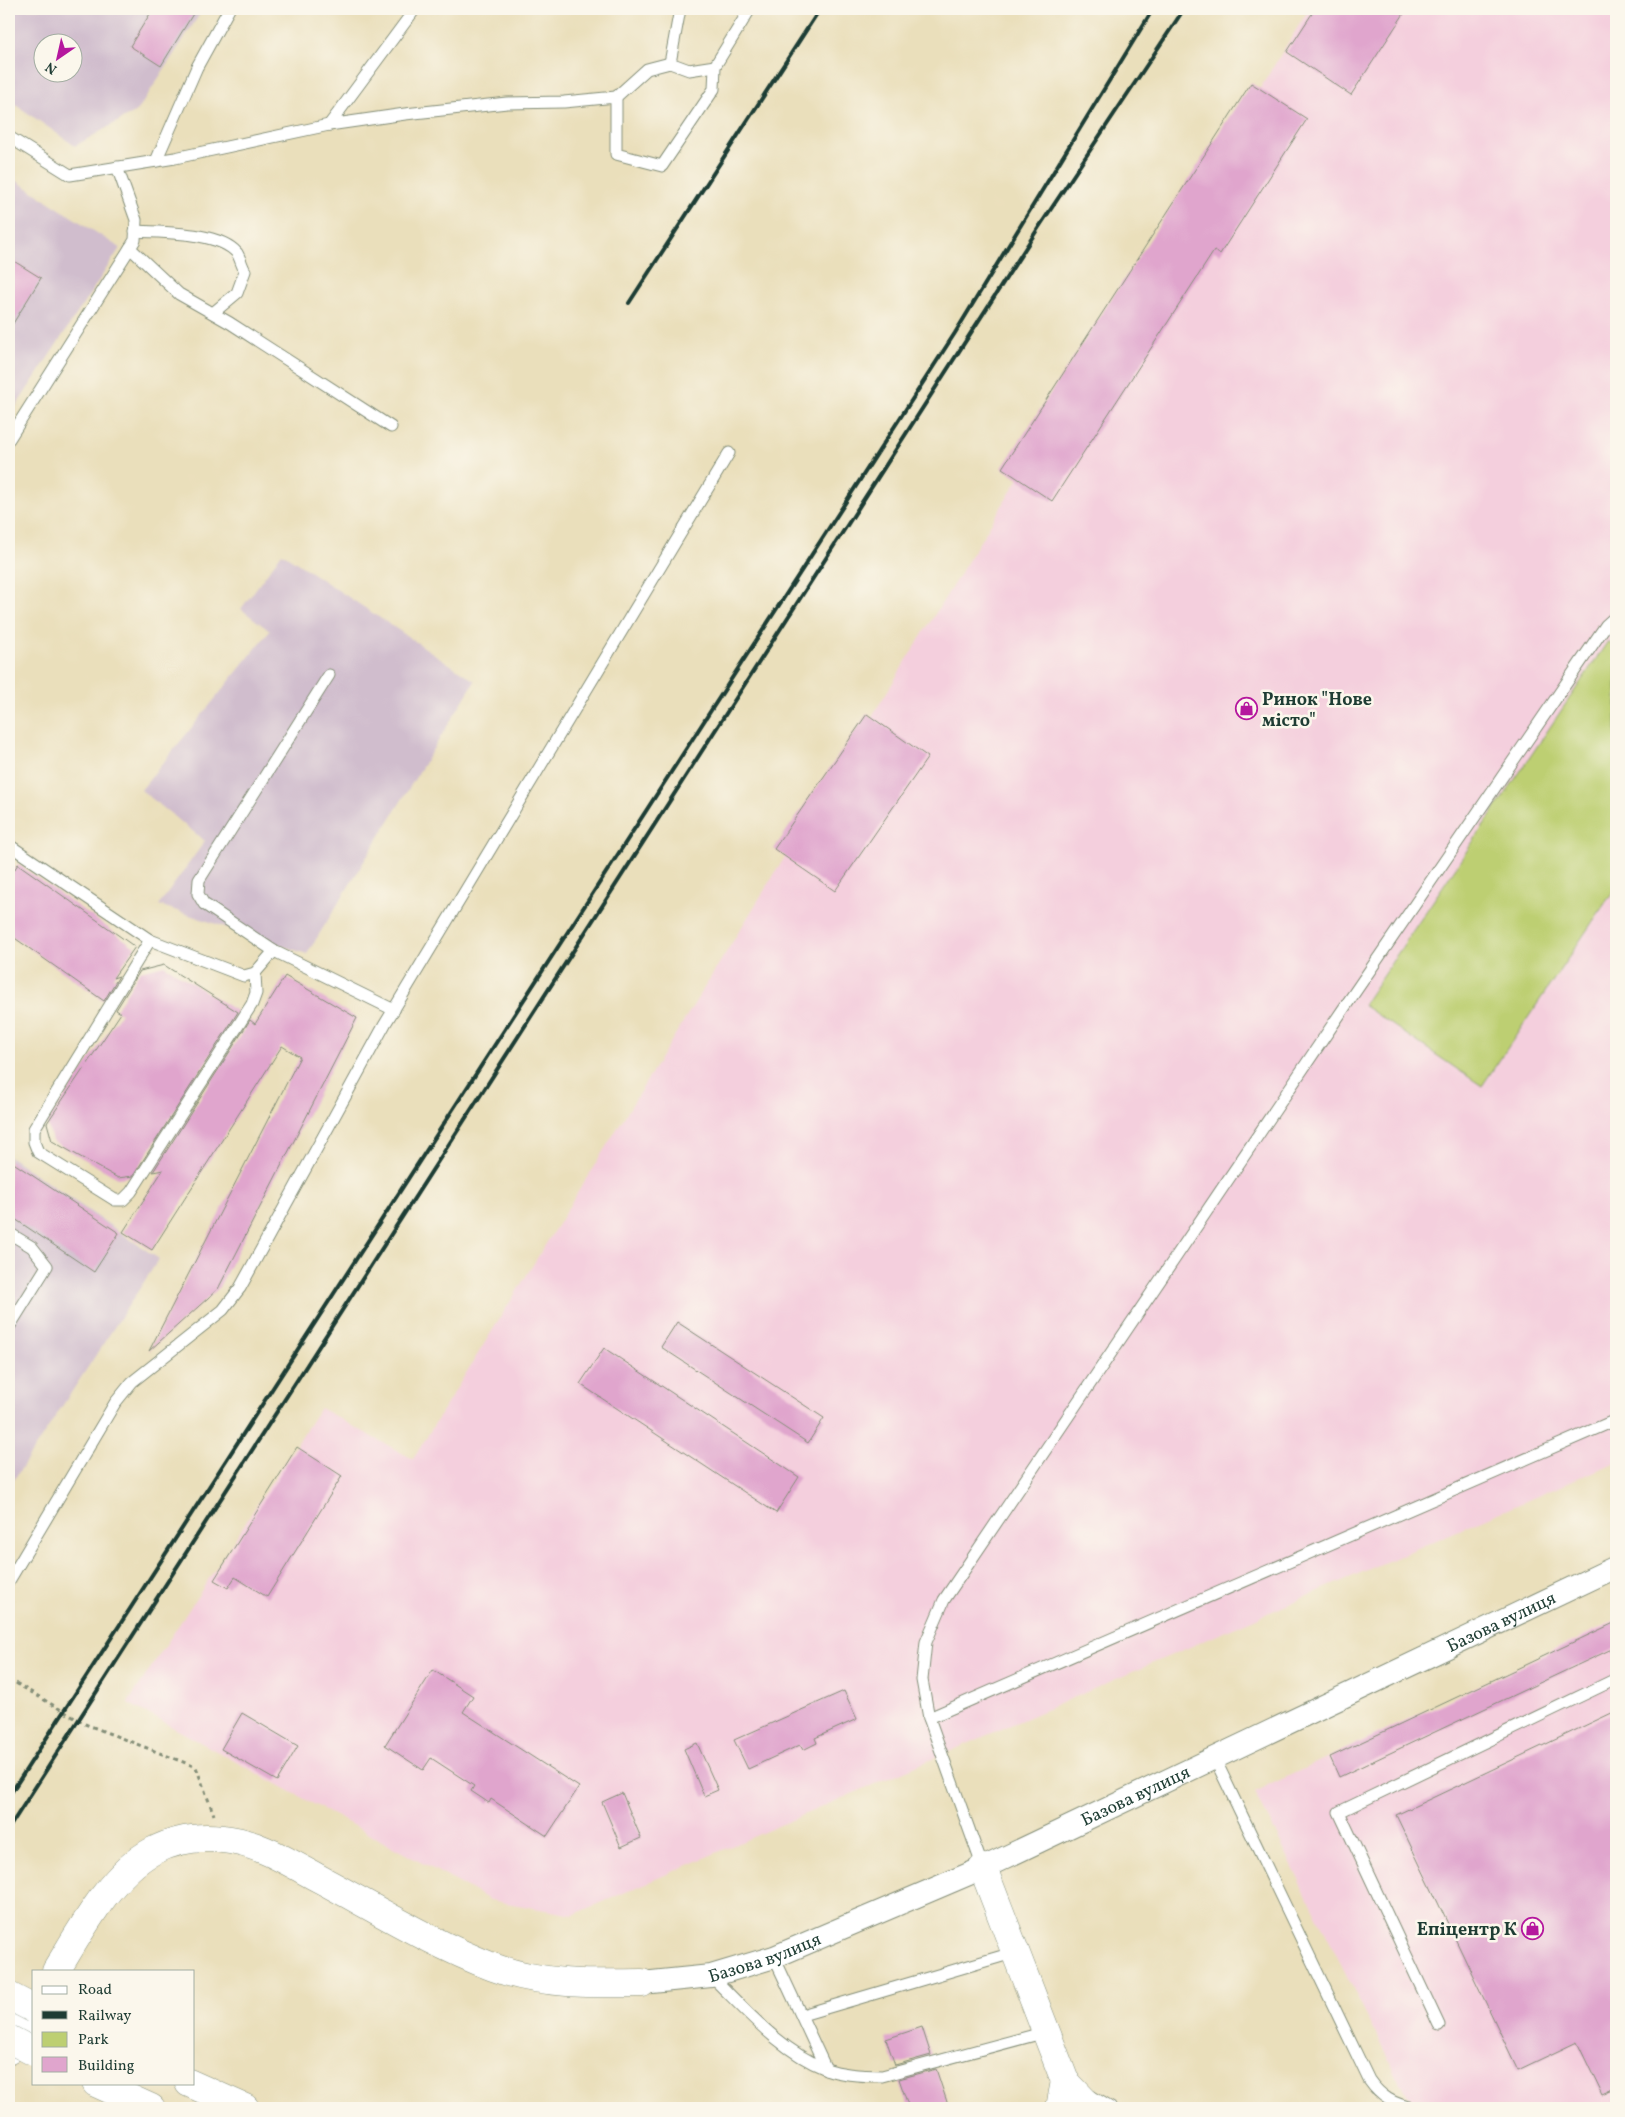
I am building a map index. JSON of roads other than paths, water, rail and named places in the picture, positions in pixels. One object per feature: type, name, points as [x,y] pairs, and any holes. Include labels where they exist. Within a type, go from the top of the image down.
[{"type":"main road","points":[[58,1967],[105,1896],[133,1866],[153,1852],[187,1839],[224,1839],[264,1850],[420,1932],[493,1967],[540,1979],[586,1985],[642,1983]]},
{"type":"main road","points":[[983,1868],[1064,2081],[1091,2108]]},
{"type":"main road","points":[[9,1996],[32,2008]]},
{"type":"main road","points":[[9,2028],[32,1999]]},
{"type":"main road","points":[[9,2050],[32,2012]]},
{"type":"main road","points":[[9,2040],[32,2051]]},
{"type":"main road","points":[[1060,2108],[1064,2081]]},
{"type":"main road","points":[[191,2084],[245,2108]]},
{"type":"main road","points":[[99,2085],[151,2108]]},
{"type":"street","name":"Базова вулиця","points":[[642,1983],[711,1976],[774,1957],[983,1868],[1616,1567]]},
{"type":"lane","points":[[156,161],[196,67],[230,9]]},
{"type":"lane","points":[[329,125],[415,9]]},
{"type":"lane","points":[[670,62],[680,9]]},
{"type":"lane","points":[[616,97],[616,154],[662,166],[714,89],[714,66],[750,9]]},
{"type":"lane","points":[[9,137],[70,175],[156,161],[329,125],[406,114],[507,103],[564,102],[616,97],[647,69],[670,62],[690,70],[714,66]]},
{"type":"lane","points":[[9,439],[135,240],[136,220],[117,167]]},
{"type":"lane","points":[[135,231],[191,235],[216,240],[236,253],[245,271],[237,293],[213,314]]},
{"type":"lane","points":[[130,248],[179,294],[391,427]]},
{"type":"lane","points":[[9,1581],[115,1403],[132,1382],[223,1310],[240,1288],[394,1010],[729,454]]},
{"type":"lane","points":[[983,1868],[929,1718],[922,1680],[926,1642],[944,1600],[1347,1003],[1606,625],[1616,616]]},
{"type":"lane","points":[[329,675],[199,880],[198,894],[204,904],[274,950],[394,1010]]},
{"type":"lane","points":[[9,845],[150,940],[244,976],[255,973],[274,950]]},
{"type":"lane","points":[[150,940],[34,1129],[38,1152],[115,1200],[123,1200],[131,1192],[252,1004],[256,992],[255,973]]},
{"type":"lane","points":[[9,1233],[32,1247],[47,1266],[9,1327]]},
{"type":"lane","points":[[929,1718],[1616,1420]]},
{"type":"lane","points":[[1439,2025],[1339,1812],[1616,1679]]},
{"type":"lane","points":[[1214,1757],[1369,2080],[1384,2098],[1398,2105],[1413,2108]]},
{"type":"lane","points":[[802,2015],[1016,1952]]},
{"type":"lane","points":[[774,1957],[826,2069]]},
{"type":"lane","points":[[711,1976],[761,2025],[794,2052],[826,2069],[856,2075],[882,2076],[1046,2031]]},
{"type":"lane","points":[[1064,2081],[1111,2108]]},
{"type":"railway","points":[[629,303],[820,9]]},
{"type":"railway","points":[[9,1796],[955,333],[1153,9]]},
{"type":"railway","points":[[9,1828],[1039,227],[1184,9]]},
{"type":"place","name":"Ринок \"Нове місто\"","points":[[1246,709]]},
{"type":"place","name":"Епіцентр К","points":[[1533,1929]]}]
